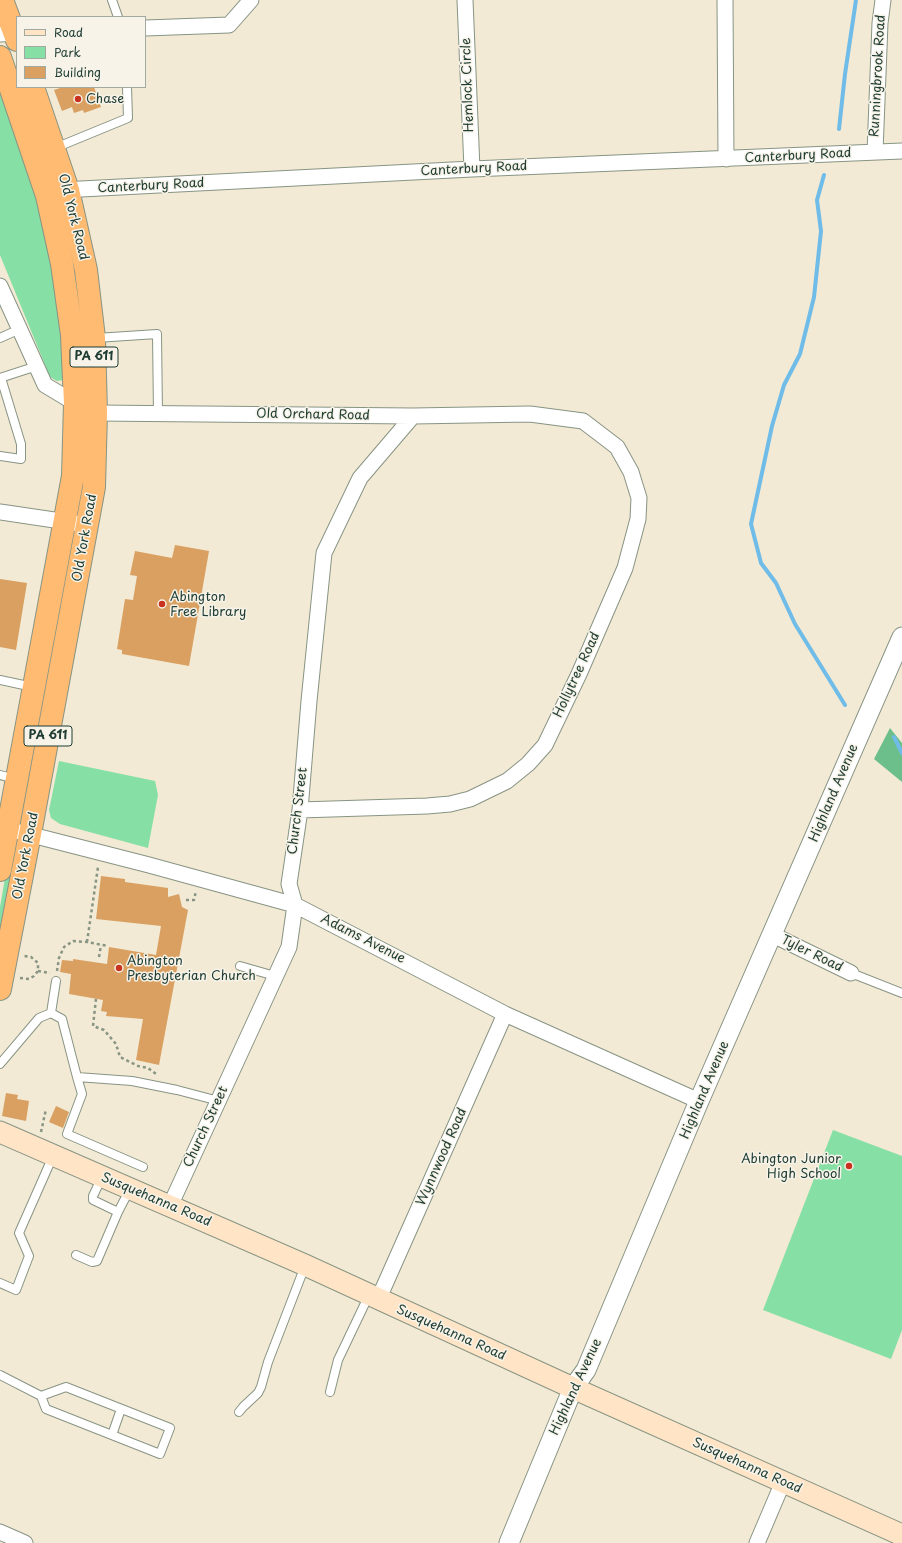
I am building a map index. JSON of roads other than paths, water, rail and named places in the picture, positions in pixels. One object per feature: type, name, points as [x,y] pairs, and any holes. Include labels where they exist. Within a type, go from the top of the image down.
[{"type":"highway","points":[[2,0],[12,35]]},
{"type":"highway","name":"Old York Road","points":[[0,57],[48,196],[62,264],[72,335],[75,403],[73,476],[34,688],[8,777],[8,828],[0,870]]},
{"type":"highway","name":"Old York Road","points":[[7,983],[30,834],[94,487],[96,413],[94,338],[86,270],[68,190],[33,88]]},
{"type":"main road","name":"Susquehanna Road","points":[[0,1132],[305,1265],[573,1388],[902,1535]]},
{"type":"street","points":[[146,28],[229,26],[251,0]]},
{"type":"street","name":"Hemlock Circle","points":[[465,0],[472,169]]},
{"type":"street","points":[[725,0],[726,159]]},
{"type":"street","name":"Runningbrook Road","points":[[875,152],[880,23],[883,0]]},
{"type":"street","name":"Canterbury Road","points":[[48,196],[68,190],[472,169],[902,151]]},
{"type":"street","points":[[0,286],[45,385],[75,403]]},
{"type":"street","name":"Old Orchard Road","points":[[96,413],[413,416],[530,414]]},
{"type":"street","name":"Hollytree Road","points":[[300,810],[427,806],[450,804],[470,799],[507,781],[528,764],[545,745],[579,674],[625,568],[638,519],[639,498],[631,472],[617,447],[583,421],[530,414]]},
{"type":"street","name":"Church Street","points":[[170,1206],[219,1102],[289,946],[295,905],[289,884],[300,810],[309,694],[324,553],[360,478],[413,416]]},
{"type":"street","points":[[0,512],[88,525]]},
{"type":"street","name":"Highland Avenue","points":[[509,1543],[573,1388],[586,1370],[699,1101],[773,935],[902,637]]},
{"type":"street","name":"Adams Avenue","points":[[8,828],[295,905],[505,1014],[699,1101]]},
{"type":"street","name":"Tyler Road","points":[[773,935],[851,973]]},
{"type":"street","name":"Wynnwood Road","points":[[374,1297],[505,1014]]},
{"type":"street","points":[[757,1543],[783,1482]]},
{"type":"street","points":[[0,1532],[25,1543]]},
{"type":"lane","points":[[112,0],[118,16]]},
{"type":"lane","points":[[54,149],[128,118],[127,88]]},
{"type":"lane","points":[[0,338],[20,329]]},
{"type":"lane","points":[[94,338],[157,334],[158,414]]},
{"type":"lane","points":[[0,456],[21,459],[21,444],[1,378],[37,366]]},
{"type":"lane","points":[[0,680],[34,688]]},
{"type":"lane","points":[[240,966],[275,976]]},
{"type":"lane","points":[[851,973],[902,993]]},
{"type":"lane","points":[[51,1013],[56,981]]},
{"type":"lane","points":[[0,1064],[40,1018],[51,1013]]},
{"type":"lane","points":[[51,1013],[62,1019],[82,1094],[67,1134],[143,1167]]},
{"type":"lane","points":[[77,1077],[132,1081],[177,1090],[219,1102]]},
{"type":"lane","points":[[0,1283],[16,1290],[29,1256],[19,1233],[53,1156]]},
{"type":"lane","points":[[102,1177],[93,1196],[93,1200],[118,1212]]},
{"type":"lane","points":[[76,1255],[92,1262],[97,1261],[118,1212],[130,1189]]},
{"type":"lane","points":[[239,1412],[258,1393],[261,1387],[268,1362],[305,1265]]},
{"type":"lane","points":[[330,1392],[338,1360],[374,1297]]},
{"type":"lane","points":[[0,1375],[42,1396],[46,1409],[160,1454],[170,1428],[66,1387],[42,1396]]},
{"type":"lane","points":[[112,1435],[122,1409]]},
{"type":"waterway","points":[[839,129],[845,74],[856,0]]},
{"type":"waterway","points":[[824,175],[817,200],[821,231],[814,297],[800,354],[784,385],[772,426],[751,524],[761,563],[776,583],[795,624],[845,705]]},
{"type":"waterway","points":[[894,737],[902,753]]},
{"type":"place","name":"Chase","points":[[78,99]]},
{"type":"place","name":"Abington Free Library","points":[[162,604]]},
{"type":"place","name":"Abington Presbyterian Church","points":[[119,968]]},
{"type":"place","name":"Abington Junior High School","points":[[849,1166]]}]
